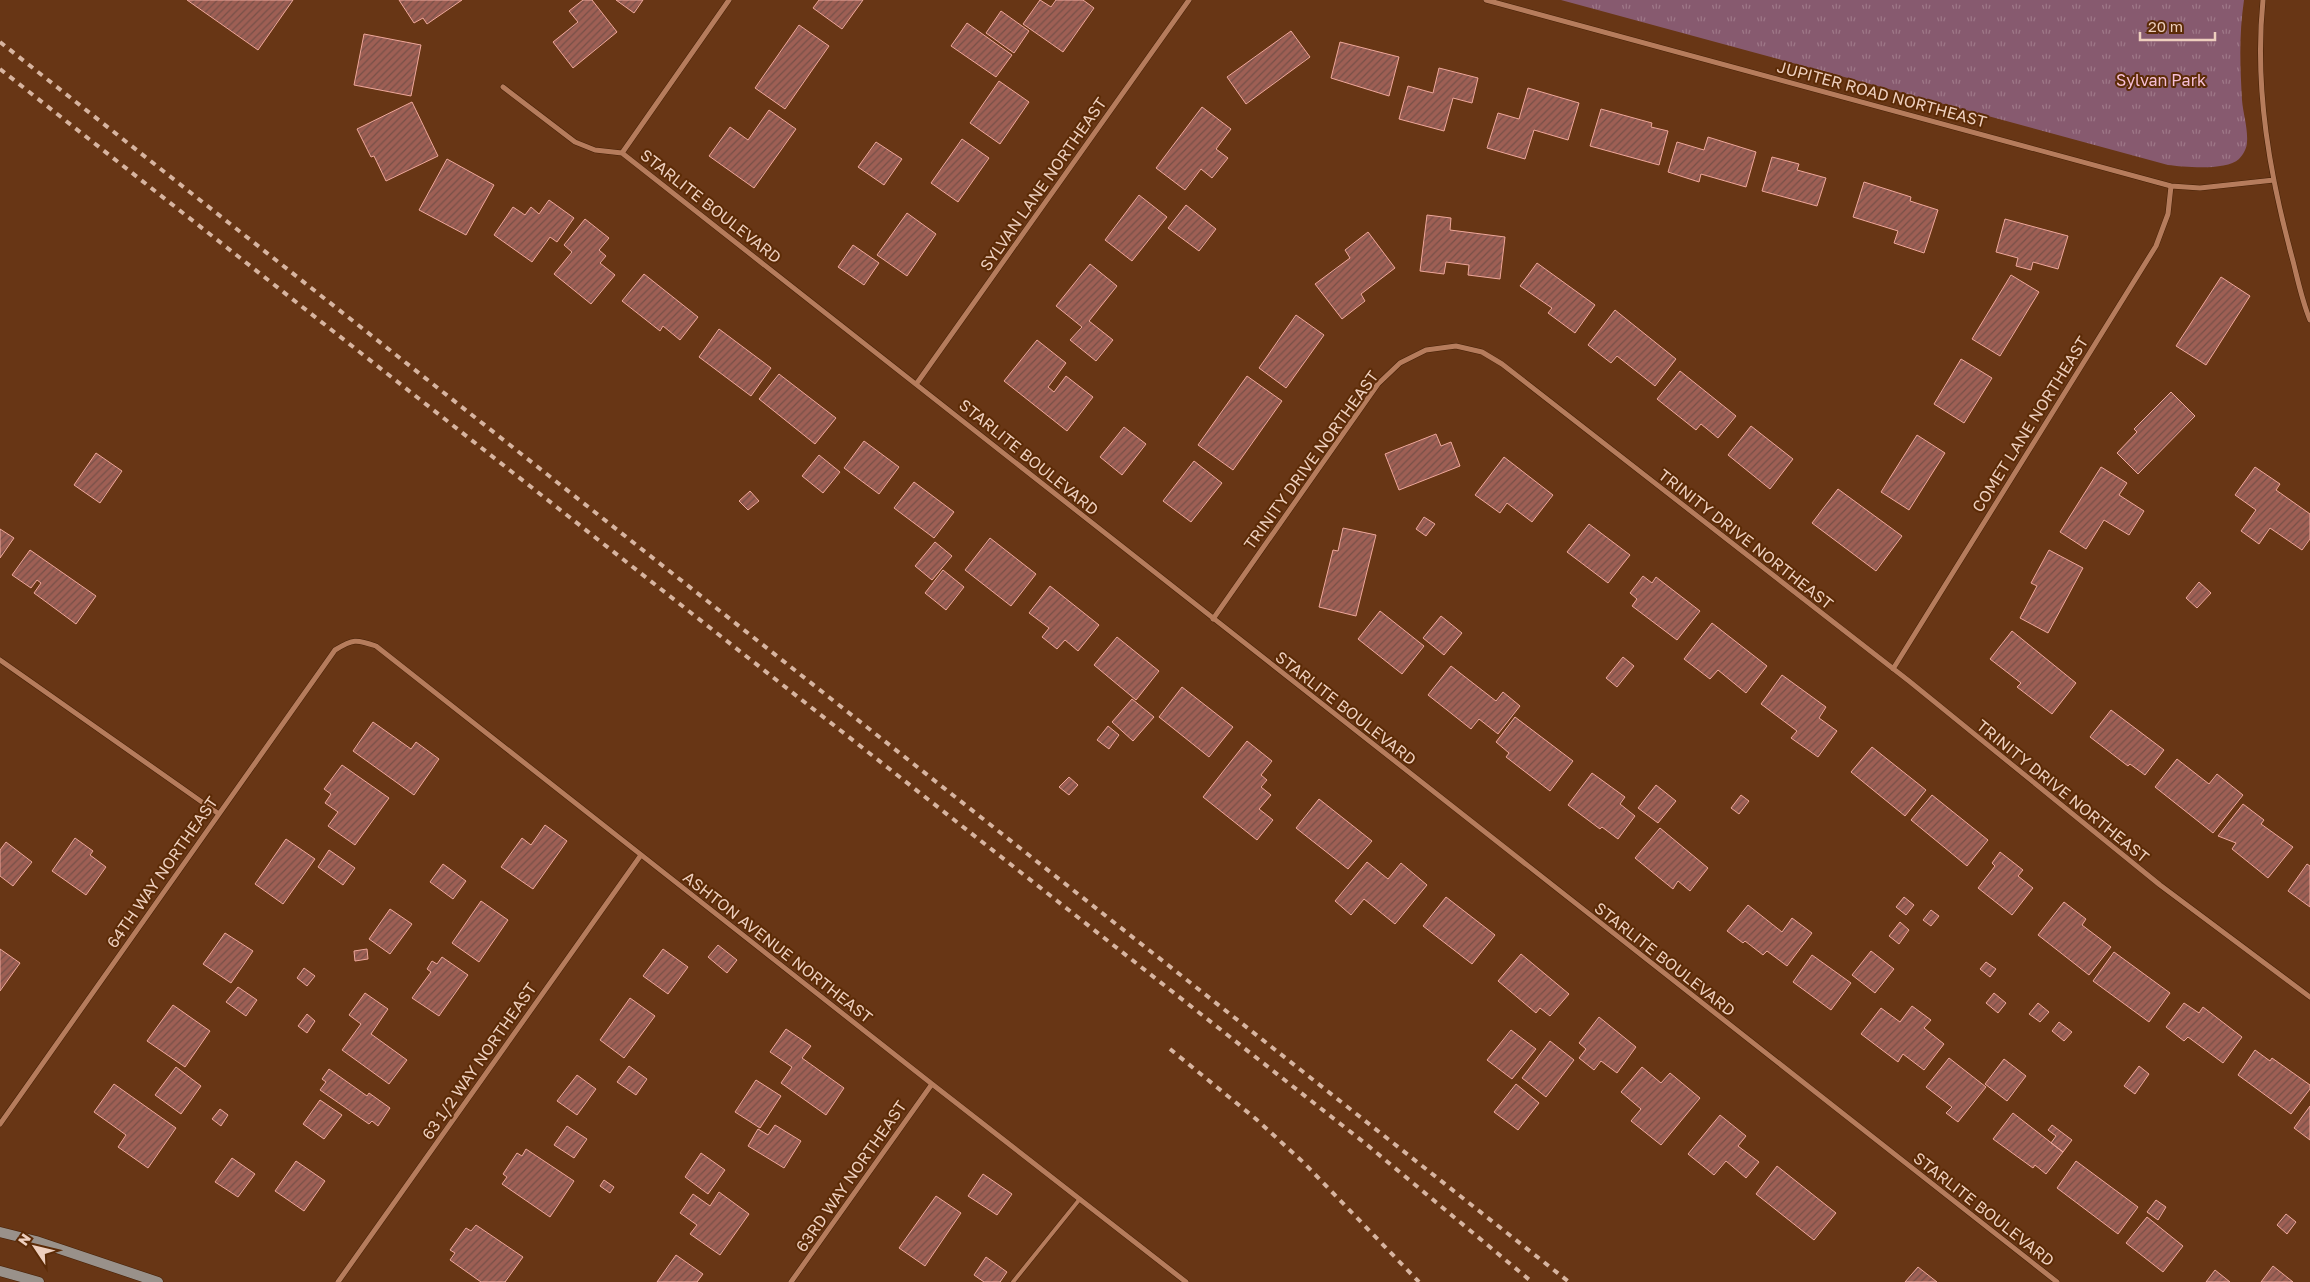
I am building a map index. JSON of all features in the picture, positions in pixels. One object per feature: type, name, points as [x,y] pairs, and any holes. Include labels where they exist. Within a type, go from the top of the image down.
[{"type":"main road","points":[[0,1232],[36,1241],[158,1282]]},
{"type":"main road","points":[[0,1271],[39,1282]]},
{"type":"street","points":[[503,87],[575,142],[595,150],[622,153],[729,0]]},
{"type":"street","name":"SYLVAN LANE NORTHEAST","points":[[917,383],[1190,0]]},
{"type":"street","name":"JUPITER ROAD NORTHEAST","points":[[1486,0],[2172,186],[2200,188],[2274,180]]},
{"type":"street","points":[[2262,0],[2262,85],[2266,138],[2283,224],[2310,320]]},
{"type":"street","name":"STARLITE BOULEVARD","points":[[622,153],[917,383],[1213,619],[2057,1282]]},
{"type":"street","name":"COMET LANE NORTHEAST","points":[[1893,669],[2156,246],[2168,214],[2172,186]]},
{"type":"street","name":"TRINITY DRIVE NORTHEAST","points":[[1213,619],[1378,384],[1400,363],[1426,350],[1456,346],[1482,352],[1502,364],[1893,669],[2160,885],[2310,997]]},
{"type":"street","name":"64TH WAY NORTHEAST","points":[[0,1124],[335,650],[350,641]]},
{"type":"street","name":"ASHTON AVENUE NORTHEAST","points":[[350,641],[376,646],[1079,1200],[1186,1282]]},
{"type":"street","points":[[0,660],[219,814]]},
{"type":"street","name":"63 1/2 WAY NORTHEAST","points":[[338,1282],[642,855]]},
{"type":"street","name":"63RD WAY NORTHEAST","points":[[792,1282],[932,1084]]},
{"type":"lane","points":[[1013,1282],[1079,1200]]},
{"type":"green space","name":"Sylvan Park","points":[[1561,0],[2244,0],[2240,62],[2247,144],[2239,159],[2233,163],[2215,167],[2168,165]]},
{"type":"building","points":[[187,0],[293,0],[258,50]]},
{"type":"building","points":[[399,0],[462,0],[427,24],[423,18],[414,23]]},
{"type":"building","points":[[583,0],[592,0],[617,32],[573,68],[553,42],[578,22],[569,11]]},
{"type":"building","points":[[616,0],[643,0],[634,13]]},
{"type":"building","points":[[819,0],[863,0],[842,29],[813,8]]},
{"type":"building","points":[[1040,0],[1051,7],[1056,0],[1083,0],[1094,8],[1063,52],[1023,24]]},
{"type":"building","points":[[1001,11],[1029,31],[1014,53],[986,33]]},
{"type":"building","points":[[967,23],[1012,55],[996,77],[951,46]]},
{"type":"building","points":[[799,25],[829,46],[785,109],[755,88]]},
{"type":"building","points":[[1291,31],[1310,57],[1246,104],[1227,77]]},
{"type":"building","points":[[364,34],[421,45],[411,96],[354,85]]},
{"type":"building","points":[[1340,42],[1399,57],[1389,96],[1331,78]]},
{"type":"building","points":[[1439,68],[1478,78],[1472,103],[1453,98],[1444,131],[1399,119],[1408,86],[1433,93]]},
{"type":"building","points":[[999,81],[1029,102],[1000,144],[970,123]]},
{"type":"building","points":[[1528,88],[1579,103],[1568,140],[1534,130],[1525,159],[1487,148],[1498,113],[1519,119]]},
{"type":"building","points":[[412,102],[438,156],[386,181],[374,156],[371,157],[357,129]]},
{"type":"building","points":[[1202,107],[1231,129],[1216,149],[1228,158],[1212,178],[1201,169],[1185,190],[1156,168]]},
{"type":"building","points":[[1601,109],[1652,123],[1651,127],[1668,131],[1659,165],[1590,146]]},
{"type":"building","points":[[769,110],[796,129],[754,188],[709,156],[730,127],[748,140]]},
{"type":"building","points":[[1708,137],[1756,152],[1746,187],[1701,174],[1699,182],[1668,172],[1677,142],[1704,150]]},
{"type":"building","points":[[962,139],[989,158],[958,202],[931,183]]},
{"type":"building","points":[[876,142],[902,159],[884,185],[858,167]]},
{"type":"building","points":[[1772,157],[1799,164],[1797,170],[1826,178],[1817,206],[1762,191]]},
{"type":"building","points":[[447,159],[494,185],[466,235],[419,210]]},
{"type":"building","points":[[1864,182],[1911,197],[1910,201],[1938,210],[1924,253],[1894,243],[1898,231],[1853,217]]},
{"type":"building","points":[[1139,195],[1167,217],[1132,261],[1105,240]]},
{"type":"building","points":[[549,200],[574,218],[557,242],[550,237],[532,262],[494,235],[513,207],[525,215],[531,207],[539,214]]},
{"type":"building","points":[[1186,205],[1216,229],[1199,251],[1168,228]]},
{"type":"building","points":[[907,213],[936,234],[907,276],[877,255]]},
{"type":"building","points":[[1427,215],[1451,218],[1450,230],[1505,237],[1500,279],[1468,275],[1469,265],[1446,262],[1444,274],[1420,271]]},
{"type":"building","points":[[585,219],[609,238],[599,250],[606,256],[600,263],[615,275],[591,304],[554,274],[572,252],[564,245]]},
{"type":"building","points":[[2005,219],[2068,236],[2058,269],[2033,262],[2031,270],[2016,266],[2018,258],[1996,252]]},
{"type":"building","points":[[1368,232],[1395,268],[1361,294],[1365,301],[1342,319],[1315,284],[1350,258],[1345,250]]},
{"type":"building","points":[[853,245],[879,263],[864,285],[838,267]]},
{"type":"building","points":[[1537,263],[1595,305],[1575,333],[1548,313],[1552,308],[1520,286]]},
{"type":"building","points":[[1090,264],[1117,286],[1089,321],[1113,340],[1096,361],[1070,340],[1082,327],[1056,306]]},
{"type":"building","points":[[644,274],[698,317],[680,340],[663,326],[660,331],[622,301]]},
{"type":"building","points":[[2011,275],[2039,292],[2000,356],[1972,339]]},
{"type":"building","points":[[2221,277],[2250,296],[2206,365],[2176,346]]},
{"type":"building","points":[[1615,310],[1676,359],[1655,386],[1617,356],[1611,363],[1588,345]]},
{"type":"building","points":[[1296,315],[1324,335],[1286,388],[1259,368]]},
{"type":"building","points":[[719,329],[771,368],[751,396],[699,357]]},
{"type":"building","points":[[1037,340],[1066,363],[1048,387],[1054,392],[1066,376],[1093,397],[1067,431],[1004,381]]},
{"type":"building","points":[[1961,359],[1992,378],[1964,423],[1934,404]]},
{"type":"building","points":[[1680,371],[1736,416],[1718,438],[1701,424],[1696,430],[1657,399]]},
{"type":"building","points":[[779,374],[836,418],[815,444],[759,399]]},
{"type":"building","points":[[1247,376],[1282,401],[1233,470],[1198,445]]},
{"type":"building","points":[[2171,392],[2195,416],[2138,474],[2117,453],[2137,432],[2134,429]]},
{"type":"building","points":[[1751,426],[1793,459],[1770,489],[1728,455]]},
{"type":"building","points":[[1124,427],[1146,444],[1122,475],[1100,457]]},
{"type":"building","points":[[1436,434],[1441,446],[1451,442],[1460,466],[1399,490],[1385,454]]},
{"type":"building","points":[[1917,435],[1945,453],[1909,510],[1881,492]]},
{"type":"building","points":[[864,441],[899,467],[879,494],[844,468]]},
{"type":"building","points":[[96,453],[122,471],[100,503],[74,485]]},
{"type":"building","points":[[819,455],[840,472],[823,493],[802,476]]},
{"type":"building","points":[[1504,457],[1553,495],[1532,522],[1507,503],[1500,513],[1475,495]]},
{"type":"building","points":[[1194,461],[1222,483],[1191,522],[1163,501]]},
{"type":"building","points":[[2101,467],[2127,483],[2119,495],[2144,511],[2129,535],[2104,520],[2086,549],[2060,532]]},
{"type":"building","points":[[2255,467],[2280,484],[2276,490],[2310,514],[2310,539],[2302,550],[2270,528],[2259,544],[2241,531],[2256,510],[2235,495]]},
{"type":"building","points":[[914,482],[954,512],[934,538],[894,508]]},
{"type":"building","points":[[1838,489],[1902,536],[1876,571],[1812,523]]},
{"type":"building","points":[[750,491],[759,501],[748,510],[739,501]]},
{"type":"building","points":[[1424,517],[1435,524],[1426,536],[1416,529]]},
{"type":"building","points":[[1589,524],[1630,555],[1608,583],[1567,552]]},
{"type":"building","points":[[1343,528],[1376,535],[1356,616],[1319,607],[1333,550],[1338,551]]},
{"type":"building","points":[[0,529],[14,538],[0,558]]},
{"type":"building","points":[[990,538],[1036,574],[1011,606],[965,570]]},
{"type":"building","points":[[935,542],[952,556],[932,580],[915,566]]},
{"type":"building","points":[[30,550],[96,596],[76,624],[34,593],[41,583],[37,580],[31,588],[12,575]]},
{"type":"building","points":[[2049,550],[2083,568],[2048,633],[2020,618],[2037,586],[2031,583]]},
{"type":"building","points":[[943,570],[964,587],[946,610],[925,593]]},
{"type":"building","points":[[1643,576],[1652,583],[1656,577],[1700,611],[1677,640],[1632,606],[1637,599],[1630,593]]},
{"type":"building","points":[[2199,582],[2211,593],[2197,608],[2186,598]]},
{"type":"building","points":[[1050,586],[1099,625],[1078,651],[1065,640],[1057,649],[1042,637],[1049,628],[1029,613]]},
{"type":"building","points":[[1380,611],[1424,646],[1402,674],[1358,639]]},
{"type":"building","points":[[1441,616],[1462,633],[1444,655],[1423,638]]},
{"type":"building","points":[[1712,623],[1767,666],[1746,693],[1718,670],[1710,679],[1684,659]]},
{"type":"building","points":[[2012,631],[2076,683],[2052,714],[2017,687],[2021,683],[1990,659]]},
{"type":"building","points":[[1117,637],[1159,671],[1136,700],[1094,665]]},
{"type":"building","points":[[1623,657],[1634,666],[1617,687],[1606,678]]},
{"type":"building","points":[[1451,666],[1496,701],[1503,692],[1520,706],[1498,734],[1479,719],[1471,729],[1428,695]]},
{"type":"building","points":[[1782,675],[1826,707],[1819,718],[1837,731],[1818,757],[1791,738],[1797,731],[1761,704]]},
{"type":"building","points":[[1182,687],[1233,727],[1209,757],[1159,717]]},
{"type":"building","points":[[1132,699],[1154,717],[1133,741],[1112,722]]},
{"type":"building","points":[[2111,710],[2164,750],[2145,775],[2130,764],[2128,766],[2090,737]]},
{"type":"building","points":[[1515,717],[1573,761],[1550,791],[1506,757],[1509,753],[1496,742]]},
{"type":"building","points":[[373,722],[411,749],[416,742],[439,759],[414,795],[353,751]]},
{"type":"building","points":[[1108,726],[1119,735],[1109,749],[1097,740]]},
{"type":"building","points":[[1247,741],[1272,761],[1261,775],[1267,780],[1261,787],[1271,795],[1259,809],[1273,820],[1257,840],[1203,797]]},
{"type":"building","points":[[1872,747],[1926,790],[1905,816],[1851,772]]},
{"type":"building","points":[[2177,759],[2209,784],[2217,774],[2243,795],[2213,833],[2155,787]]},
{"type":"building","points":[[342,765],[389,798],[355,845],[328,826],[338,812],[325,803],[331,794],[324,789]]},
{"type":"building","points":[[1592,773],[1625,797],[1620,804],[1635,816],[1618,839],[1602,827],[1600,829],[1568,805]]},
{"type":"building","points":[[1069,777],[1078,785],[1069,795],[1059,787]]},
{"type":"building","points":[[1656,785],[1676,801],[1658,823],[1638,808]]},
{"type":"building","points":[[1741,795],[1749,801],[1739,814],[1731,808]]},
{"type":"building","points":[[1932,795],[1988,840],[1967,866],[1911,820]]},
{"type":"building","points":[[1319,799],[1372,841],[1348,869],[1296,828]]},
{"type":"building","points":[[2243,804],[2264,820],[2261,824],[2293,847],[2268,878],[2232,849],[2236,843],[2218,836]]},
{"type":"building","points":[[545,825],[567,841],[533,889],[501,867],[522,838],[531,845]]},
{"type":"building","points":[[1660,828],[1708,868],[1690,891],[1678,881],[1673,889],[1635,858]]},
{"type":"building","points":[[75,838],[93,851],[90,855],[106,867],[86,895],[52,871]]},
{"type":"building","points":[[286,839],[315,859],[283,904],[255,884]]},
{"type":"building","points":[[6,842],[32,862],[13,886],[0,876],[0,850]]},
{"type":"building","points":[[329,850],[355,868],[343,885],[318,867]]},
{"type":"building","points":[[2000,852],[2023,870],[2018,876],[2033,888],[2012,915],[1978,888],[1995,866],[1992,863]]},
{"type":"building","points":[[1367,862],[1388,879],[1401,863],[1427,885],[1395,924],[1364,899],[1351,915],[1335,901]]},
{"type":"building","points":[[443,864],[466,881],[453,899],[430,882]]},
{"type":"building","points":[[2307,864],[2310,866],[2310,907],[2288,891]]},
{"type":"building","points":[[1446,897],[1495,935],[1472,964],[1423,926]]},
{"type":"building","points":[[1904,897],[1914,905],[1906,915],[1896,907]]},
{"type":"building","points":[[481,901],[508,920],[479,962],[452,943]]},
{"type":"building","points":[[2064,902],[2086,919],[2082,925],[2111,947],[2089,975],[2038,935]]},
{"type":"building","points":[[1748,905],[1782,932],[1792,918],[1812,933],[1787,966],[1767,951],[1763,955],[1745,941],[1743,943],[1727,931]]},
{"type":"building","points":[[390,909],[412,924],[390,954],[369,939]]},
{"type":"building","points":[[1931,910],[1939,916],[1931,926],[1923,920]]},
{"type":"building","points":[[1900,922],[1909,930],[1899,944],[1889,936]]},
{"type":"building","points":[[225,933],[253,951],[231,983],[203,964]]},
{"type":"building","points":[[718,945],[737,960],[727,973],[708,957]]},
{"type":"building","points":[[0,949],[20,963],[0,991]]},
{"type":"building","points":[[367,949],[368,959],[355,961],[354,951]]},
{"type":"building","points":[[663,949],[688,967],[668,994],[643,976]]},
{"type":"building","points":[[1871,951],[1894,969],[1875,993],[1852,975]]},
{"type":"building","points":[[2114,952],[2170,993],[2149,1022],[2093,981]]},
{"type":"building","points":[[1521,954],[1569,994],[1550,1016],[1540,1008],[1536,1013],[1498,981]]},
{"type":"building","points":[[1812,955],[1851,983],[1831,1010],[1793,982]]},
{"type":"building","points":[[442,957],[468,975],[439,1016],[412,998],[431,972],[427,969],[432,961],[437,964]]},
{"type":"building","points":[[1986,962],[1996,969],[1990,977],[1980,969]]},
{"type":"building","points":[[304,968],[315,976],[307,986],[297,978]]},
{"type":"building","points":[[238,987],[257,1000],[246,1016],[226,1002]]},
{"type":"building","points":[[365,993],[388,1009],[371,1034],[407,1060],[389,1084],[342,1050],[361,1024],[349,1015]]},
{"type":"building","points":[[1994,993],[2006,1003],[1998,1013],[1986,1003]]},
{"type":"building","points":[[630,998],[655,1016],[624,1058],[600,1040]]},
{"type":"building","points":[[2038,1003],[2049,1012],[2040,1022],[2029,1014]]},
{"type":"building","points":[[2184,1003],[2199,1013],[2203,1007],[2242,1037],[2223,1063],[2188,1037],[2184,1041],[2166,1027]]},
{"type":"building","points":[[173,1005],[210,1031],[185,1067],[147,1041]]},
{"type":"building","points":[[1912,1006],[1931,1020],[1924,1028],[1944,1044],[1924,1070],[1903,1054],[1898,1062],[1861,1034],[1881,1008],[1900,1022]]},
{"type":"building","points":[[307,1014],[315,1021],[307,1033],[298,1026]]},
{"type":"building","points":[[1599,1017],[1636,1047],[1617,1073],[1601,1061],[1594,1070],[1579,1058],[1586,1049],[1579,1043]]},
{"type":"building","points":[[2059,1022],[2072,1032],[2064,1041],[2052,1031]]},
{"type":"building","points":[[786,1029],[811,1046],[802,1058],[844,1088],[826,1115],[781,1083],[792,1067],[770,1052]]},
{"type":"building","points":[[1511,1030],[1536,1049],[1512,1079],[1487,1060]]},
{"type":"building","points":[[1550,1041],[1574,1060],[1546,1097],[1522,1078]]},
{"type":"building","points":[[2255,1050],[2270,1061],[2272,1058],[2310,1085],[2310,1089],[2291,1114],[2238,1075]]},
{"type":"building","points":[[1949,1058],[1986,1087],[1958,1122],[1946,1113],[1952,1107],[1926,1087]]},
{"type":"building","points":[[2004,1059],[2026,1076],[2007,1101],[1985,1084]]},
{"type":"building","points":[[629,1066],[647,1079],[636,1095],[617,1082]]},
{"type":"building","points":[[2139,1066],[2149,1074],[2135,1094],[2124,1086]]},
{"type":"building","points":[[176,1067],[201,1086],[181,1114],[155,1095]]},
{"type":"building","points":[[1642,1067],[1661,1083],[1670,1073],[1700,1098],[1661,1145],[1631,1121],[1641,1109],[1621,1092]]},
{"type":"building","points":[[329,1069],[367,1096],[369,1093],[390,1108],[378,1126],[372,1121],[369,1124],[320,1090],[326,1082],[322,1079]]},
{"type":"building","points":[[577,1075],[596,1089],[577,1115],[557,1101]]},
{"type":"building","points":[[756,1080],[781,1096],[760,1128],[735,1112]]},
{"type":"building","points":[[114,1084],[176,1128],[148,1168],[118,1147],[126,1135],[94,1112]]},
{"type":"building","points":[[1516,1084],[1539,1103],[1518,1130],[1494,1112]]},
{"type":"building","points":[[320,1100],[342,1115],[324,1139],[303,1124]]},
{"type":"building","points":[[2310,1106],[2310,1140],[2294,1128]]},
{"type":"building","points":[[220,1109],[228,1115],[221,1126],[212,1119]]},
{"type":"building","points":[[2013,1113],[2063,1152],[2046,1174],[2035,1165],[2033,1168],[1993,1139]]},
{"type":"building","points":[[1720,1115],[1746,1136],[1738,1146],[1759,1162],[1746,1178],[1726,1161],[1714,1175],[1688,1154]]},
{"type":"building","points":[[775,1125],[801,1141],[784,1168],[748,1146],[758,1129],[768,1135]]},
{"type":"building","points":[[2052,1125],[2072,1140],[2063,1152],[2051,1143],[2056,1136],[2048,1130]]},
{"type":"building","points":[[567,1126],[587,1139],[574,1158],[554,1145]]},
{"type":"building","points":[[526,1149],[574,1181],[550,1217],[502,1184],[507,1177],[503,1174],[517,1153],[522,1156]]},
{"type":"building","points":[[701,1153],[725,1170],[708,1194],[685,1177]]},
{"type":"building","points":[[232,1158],[255,1174],[238,1197],[215,1182]]},
{"type":"building","points":[[296,1161],[325,1181],[304,1211],[275,1191]]},
{"type":"building","points":[[2076,1161],[2138,1207],[2118,1234],[2057,1188]]},
{"type":"building","points":[[1777,1166],[1836,1213],[1814,1240],[1756,1194]]},
{"type":"building","points":[[983,1174],[1012,1194],[997,1215],[968,1196]]},
{"type":"building","points":[[604,1180],[614,1187],[610,1193],[600,1186]]},
{"type":"building","points":[[719,1192],[749,1214],[720,1255],[690,1234],[697,1225],[680,1213],[693,1194],[710,1206]]},
{"type":"building","points":[[936,1196],[961,1213],[925,1266],[899,1248]]},
{"type":"building","points":[[2156,1200],[2166,1207],[2158,1220],[2147,1212]]},
{"type":"building","points":[[2286,1214],[2296,1222],[2287,1234],[2277,1225]]},
{"type":"building","points":[[2147,1217],[2183,1246],[2163,1272],[2126,1243]]},
{"type":"building","points":[[476,1225],[523,1257],[505,1282],[481,1282],[450,1260],[455,1253],[450,1250],[466,1228],[471,1231]]},
{"type":"building","points":[[676,1255],[703,1274],[697,1282],[657,1282]]},
{"type":"building","points":[[986,1257],[1007,1272],[1000,1282],[984,1282],[974,1275]]},
{"type":"building","points":[[2273,1266],[2293,1282],[2261,1282]]},
{"type":"building","points":[[1918,1267],[1937,1282],[1905,1282]]},
{"type":"building","points":[[2215,1270],[2230,1282],[2206,1282]]},
{"type":"railway","points":[[0,42],[1569,1282]]},
{"type":"railway","points":[[0,69],[1366,1144],[1532,1282]]},
{"type":"railway","points":[[1170,1049],[1256,1119],[1304,1163],[1419,1282]]}]
